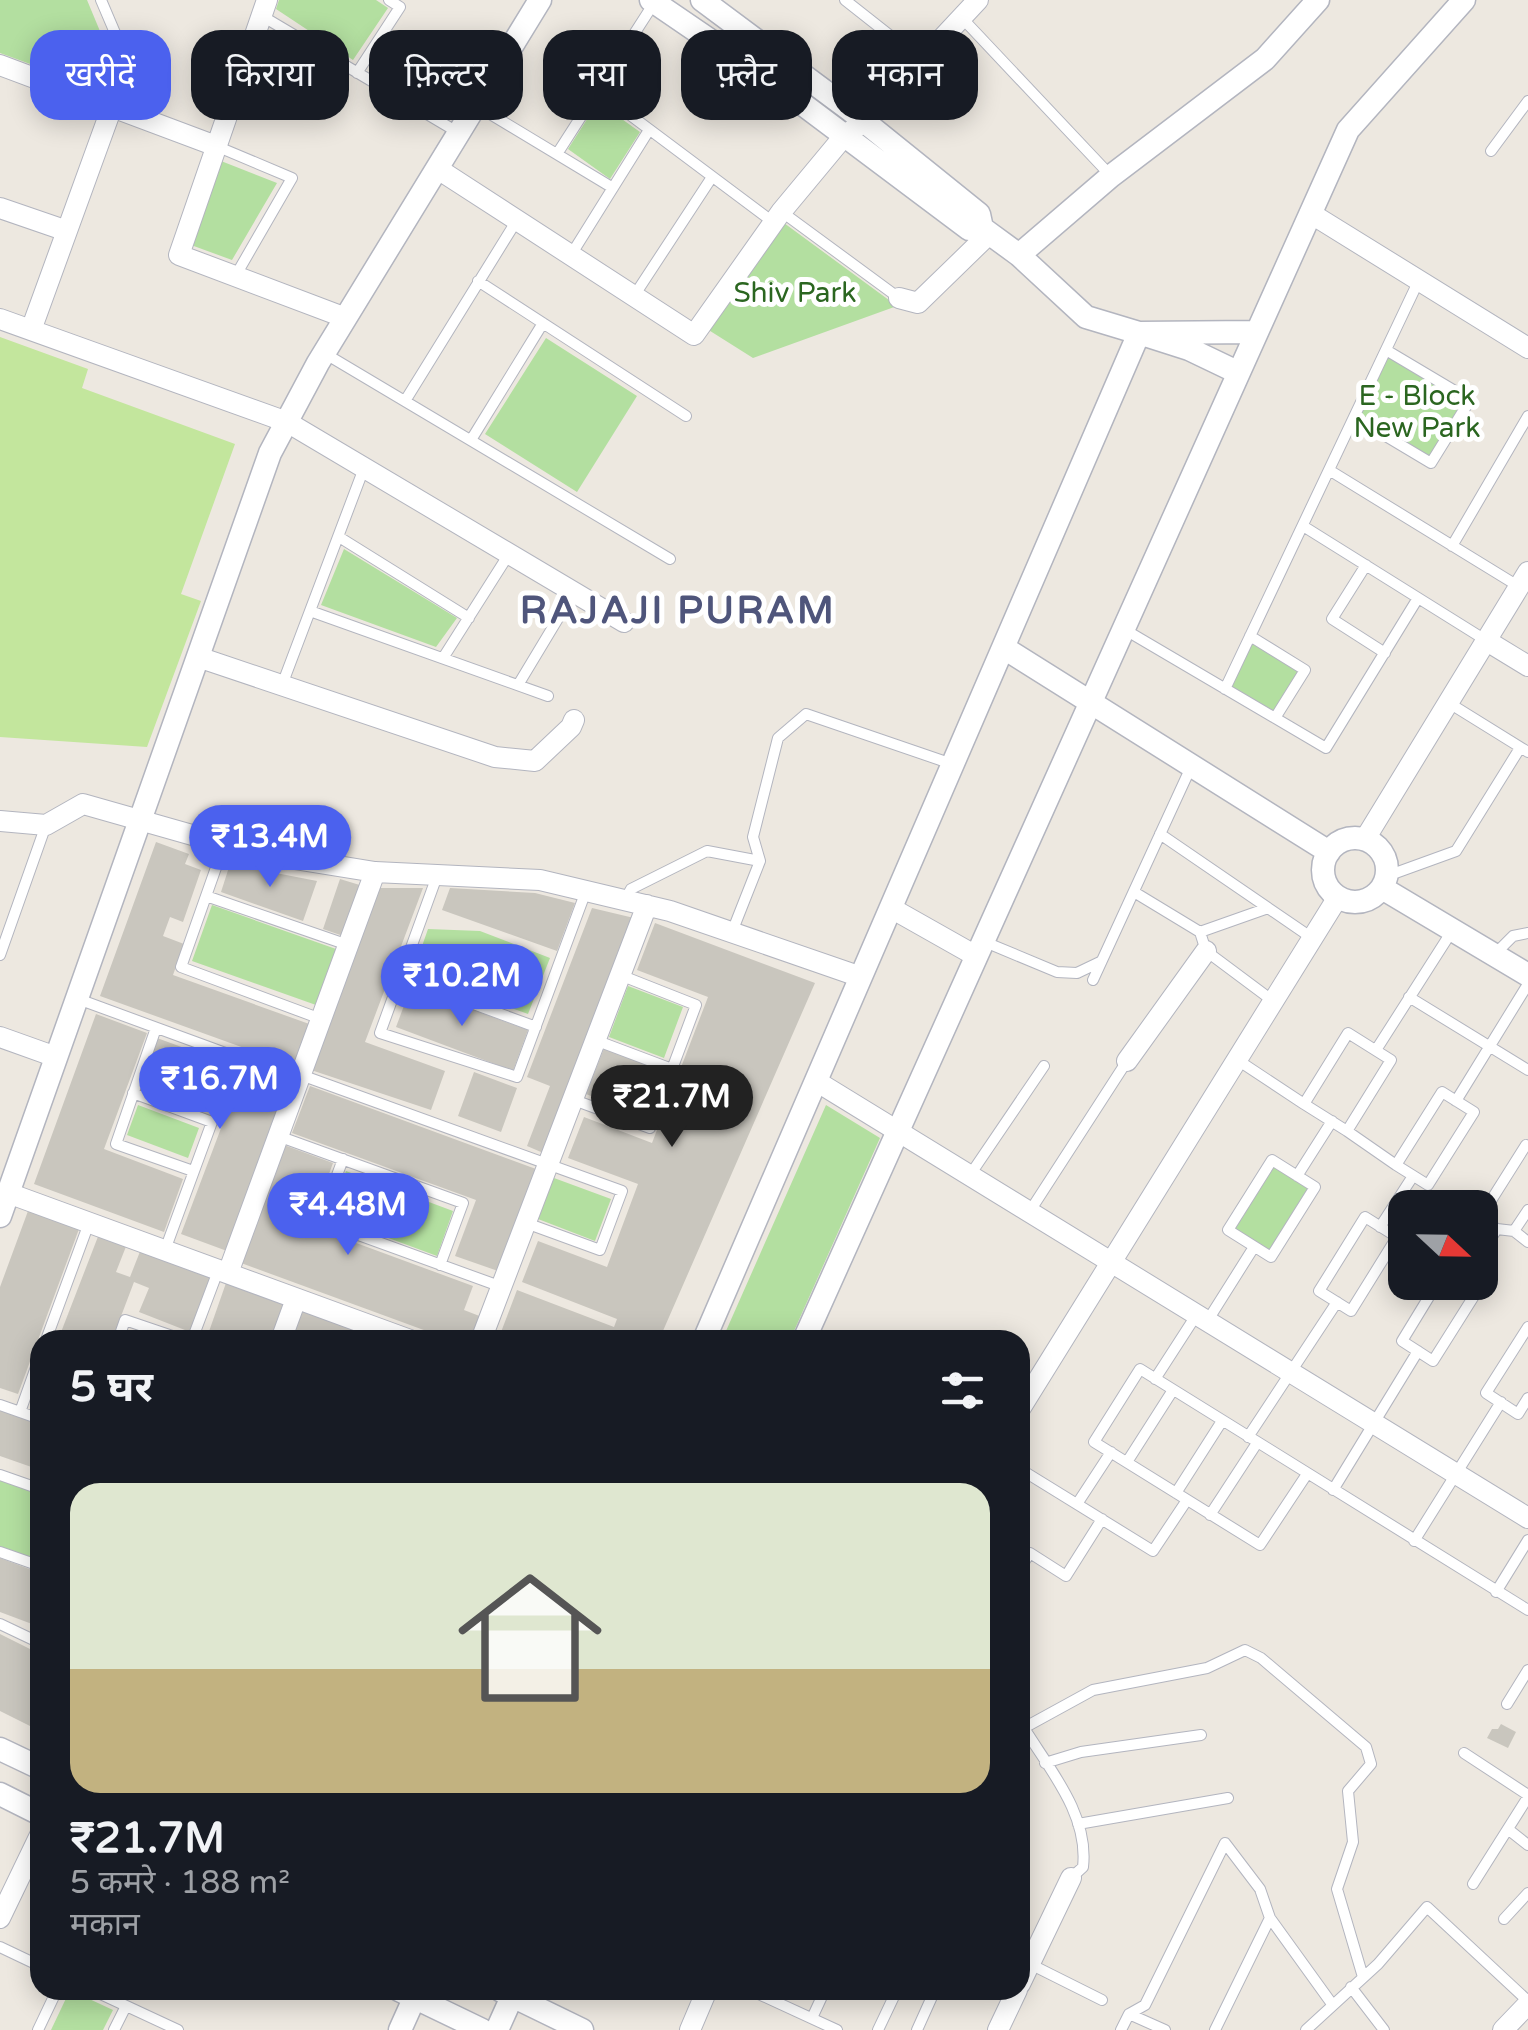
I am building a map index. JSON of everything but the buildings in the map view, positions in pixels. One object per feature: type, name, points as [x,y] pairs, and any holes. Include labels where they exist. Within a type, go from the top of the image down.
[{"type":"street","points":[[522,30],[540,0]]},
{"type":"street","points":[[950,30],[978,0]]},
{"type":"street","points":[[1019,256],[1111,176],[1265,59],[1318,0]]},
{"type":"street","points":[[808,1330],[1348,130],[1464,0]]},
{"type":"street","points":[[652,1],[855,128]]},
{"type":"street","points":[[706,1],[968,229],[986,231],[1086,318],[1189,350],[1237,372]]},
{"type":"street","points":[[264,8],[179,255],[346,318]]},
{"type":"street","points":[[0,65],[30,76]]},
{"type":"street","points":[[31,330],[107,120]]},
{"type":"street","points":[[147,120],[216,146]]},
{"type":"street","points":[[0,1216],[270,453],[324,353],[468,120]]},
{"type":"street","points":[[438,169],[694,335],[777,217],[863,120]]},
{"type":"street","points":[[0,208],[67,231]]},
{"type":"street","points":[[1310,213],[1528,348]]},
{"type":"street","points":[[899,298],[918,303],[986,231]]},
{"type":"street","points":[[0,319],[287,422],[624,622]]},
{"type":"street","points":[[1139,333],[1255,332]]},
{"type":"street","points":[[708,1330],[1139,333]]},
{"type":"street","points":[[1365,839],[1525,578]]},
{"type":"street","points":[[1487,641],[1528,666]]},
{"type":"street","points":[[1004,648],[1329,852]]},
{"type":"street","points":[[198,657],[495,757],[535,760],[571,728],[574,720]]},
{"type":"street","points":[[0,822],[46,825],[83,804],[224,845],[375,872],[540,880],[646,906],[862,977]]},
{"type":"street","points":[[1365,839],[1385,858],[1384,882],[1366,900],[1338,897],[1325,882],[1323,872],[1329,852],[1345,840],[1365,839]]},
{"type":"street","points":[[223,1272],[278,1136],[375,872]]},
{"type":"street","points":[[1384,882],[1452,930],[1528,976]]},
{"type":"street","points":[[1030,1393],[1338,897]]},
{"type":"street","points":[[486,1330],[646,906]]},
{"type":"street","points":[[891,908],[979,949]]},
{"type":"street","points":[[1127,1062],[1203,942]]},
{"type":"street","points":[[0,1037],[56,1057]]},
{"type":"street","points":[[816,1081],[1528,1518]]},
{"type":"street","points":[[8,1194],[296,1298],[357,1330]]},
{"type":"street","points":[[285,1330],[296,1298]]},
{"type":"street","points":[[0,1749],[30,1763]]},
{"type":"street","points":[[0,1794],[30,1809]]},
{"type":"street","points":[[0,1918],[30,1856]]},
{"type":"street","points":[[1030,1952],[1070,1878]]},
{"type":"street","points":[[400,2030],[408,2000]]},
{"type":"street","points":[[425,2000],[482,2030]]},
{"type":"street","points":[[497,2030],[506,2000]]},
{"type":"street","points":[[524,2000],[582,2030]]},
{"type":"street","points":[[690,2030],[703,2000]]},
{"type":"street","points":[[998,2030],[1012,2000]]},
{"type":"street","points":[[1503,2030],[1528,2002]]},
{"type":"lane","points":[[102,0],[114,30]]},
{"type":"lane","points":[[357,73],[400,7],[389,0]]},
{"type":"lane","points":[[634,30],[652,1]]},
{"type":"lane","points":[[851,2],[885,30]]},
{"type":"lane","points":[[264,8],[357,73],[460,134]]},
{"type":"lane","points":[[961,18],[1111,176]]},
{"type":"lane","points":[[1490,152],[1528,102]]},
{"type":"lane","points":[[500,120],[613,188]]},
{"type":"lane","points":[[557,154],[579,120]]},
{"type":"lane","points":[[636,120],[712,177],[899,298]]},
{"type":"lane","points":[[570,254],[649,130]]},
{"type":"lane","points":[[216,146],[292,178],[235,276]]},
{"type":"lane","points":[[634,296],[712,177]]},
{"type":"lane","points":[[406,401],[517,220]]},
{"type":"lane","points":[[1226,689],[1419,280]]},
{"type":"lane","points":[[478,281],[686,416]]},
{"type":"lane","points":[[470,440],[543,323]]},
{"type":"lane","points":[[1354,416],[1432,463],[1470,400],[1386,350]]},
{"type":"lane","points":[[324,353],[670,559]]},
{"type":"lane","points":[[1452,546],[1528,416]]},
{"type":"lane","points":[[282,686],[364,468]]},
{"type":"lane","points":[[1329,470],[1452,546],[1525,578]]},
{"type":"lane","points":[[1302,526],[1487,641]]},
{"type":"lane","points":[[338,536],[468,618]]},
{"type":"lane","points":[[443,658],[510,554]]},
{"type":"lane","points":[[1366,566],[1332,619],[1384,652]]},
{"type":"lane","points":[[518,685],[574,592]]},
{"type":"lane","points":[[1122,628],[1326,748],[1418,598]]},
{"type":"lane","points":[[310,611],[548,696]]},
{"type":"lane","points":[[1250,636],[1305,670],[1275,718]]},
{"type":"lane","points":[[1384,882],[1456,851],[1524,750],[1449,703]]},
{"type":"lane","points":[[732,932],[760,862],[753,837],[778,738],[806,714],[953,765]]},
{"type":"lane","points":[[1093,980],[1191,766]]},
{"type":"lane","points":[[0,955],[46,825]]},
{"type":"lane","points":[[1160,834],[1312,938]]},
{"type":"lane","points":[[224,845],[181,968],[321,1018]]},
{"type":"lane","points":[[625,900],[631,889],[707,851],[760,862]]},
{"type":"lane","points":[[438,876],[380,1032],[517,1077],[586,891]]},
{"type":"lane","points":[[1134,892],[1203,942],[1272,1002]]},
{"type":"lane","points":[[206,896],[348,945]]},
{"type":"lane","points":[[1203,942],[1268,908]]},
{"type":"lane","points":[[1376,1050],[1452,930]]},
{"type":"lane","points":[[1494,955],[1513,936],[1528,933]]},
{"type":"lane","points":[[979,949],[1058,972],[1077,972],[1101,962]]},
{"type":"lane","points":[[573,1099],[650,1128],[696,1006],[620,975]]},
{"type":"lane","points":[[400,977],[536,1027]]},
{"type":"lane","points":[[1456,1101],[1528,984]]},
{"type":"lane","points":[[1410,997],[1528,1070]]},
{"type":"lane","points":[[77,999],[622,1191],[600,1250],[526,1223]]},
{"type":"lane","points":[[156,1028],[116,1144],[194,1171]]},
{"type":"lane","points":[[1304,1104],[1348,1033],[1391,1060],[1347,1130]]},
{"type":"lane","points":[[596,1040],[672,1069]]},
{"type":"lane","points":[[1236,1059],[1347,1130],[1396,1165],[1428,1185],[1474,1112],[1442,1092],[1396,1165]]},
{"type":"lane","points":[[1030,1211],[1127,1062]]},
{"type":"lane","points":[[970,1175],[1044,1066]]},
{"type":"lane","points":[[133,1093],[212,1122],[165,1250]]},
{"type":"lane","points":[[1296,1176],[1332,1121]]},
{"type":"lane","points":[[278,1136],[463,1202],[440,1265]]},
{"type":"lane","points":[[1498,1190],[1528,1146]]},
{"type":"lane","points":[[343,1159],[320,1221],[502,1287]]},
{"type":"lane","points":[[1272,1160],[1315,1187],[1271,1257],[1254,1246],[1228,1230],[1272,1160]]},
{"type":"lane","points":[[1380,1227],[1413,1176]]},
{"type":"lane","points":[[1514,1231],[1528,1210]]},
{"type":"lane","points":[[1365,1217],[1397,1238],[1351,1310],[1337,1302],[1319,1291],[1365,1217]]},
{"type":"lane","points":[[50,1330],[88,1223]]},
{"type":"lane","points":[[1498,1229],[1514,1231],[1528,1242]]},
{"type":"lane","points":[[1155,1379],[1254,1246]]},
{"type":"lane","points":[[197,1330],[223,1272]]},
{"type":"lane","points":[[1427,1300],[1402,1341],[1433,1361],[1471,1300]]},
{"type":"lane","points":[[1210,1515],[1292,1370],[1337,1302]]},
{"type":"lane","points":[[122,1330],[125,1320],[154,1330]]},
{"type":"lane","points":[[1528,1327],[1486,1394],[1518,1414],[1528,1398]]},
{"type":"lane","points":[[1333,1490],[1418,1351]]},
{"type":"lane","points":[[1308,1474],[1260,1546],[1094,1442],[1140,1370],[1528,1610]]},
{"type":"lane","points":[[20,1412],[30,1384]]},
{"type":"lane","points":[[1127,1462],[1173,1390]]},
{"type":"lane","points":[[1414,1541],[1501,1402]]},
{"type":"lane","points":[[0,1405],[30,1416]]},
{"type":"lane","points":[[1176,1493],[1222,1421]]},
{"type":"lane","points":[[1077,1504],[1111,1452]]},
{"type":"lane","points":[[1030,1474],[1153,1551],[1187,1500]]},
{"type":"lane","points":[[0,1475],[30,1486]]},
{"type":"lane","points":[[1030,1553],[1066,1576],[1102,1519]]},
{"type":"lane","points":[[1496,1592],[1528,1540]]},
{"type":"lane","points":[[0,1552],[30,1562]]},
{"type":"lane","points":[[0,1624],[30,1638]]},
{"type":"lane","points":[[1030,1725],[1093,1690],[1206,1668],[1245,1650],[1262,1658],[1366,1747],[1371,1764],[1348,1791],[1352,1842],[1337,1889],[1363,1978]]},
{"type":"lane","points":[[1507,1704],[1528,1670]]},
{"type":"lane","points":[[1045,1763],[1081,1752],[1201,1735]]},
{"type":"lane","points":[[1030,1741],[1075,1810],[1085,1850],[1083,1867],[1070,1878]]},
{"type":"lane","points":[[1464,1753],[1528,1796],[1473,1884]]},
{"type":"lane","points":[[1078,1824],[1228,1798]]},
{"type":"lane","points":[[1509,1830],[1528,1845]]},
{"type":"lane","points":[[1121,2030],[1129,2014],[1145,2005],[1225,1843],[1260,1889],[1270,1918],[1332,2004]]},
{"type":"lane","points":[[1504,1919],[1528,1892]]},
{"type":"lane","points":[[1306,2030],[1363,1978],[1427,1907],[1528,2002]]},
{"type":"lane","points":[[1215,2030],[1270,1918]]},
{"type":"lane","points":[[0,1947],[30,1961]]},
{"type":"lane","points":[[1030,1964],[1102,2000]]},
{"type":"lane","points":[[1352,1987],[1384,2030]]},
{"type":"lane","points":[[38,2030],[53,2000]]},
{"type":"lane","points":[[113,2000],[178,2030]]},
{"type":"lane","points":[[773,2000],[837,2030]]},
{"type":"lane","points":[[812,2018],[820,2000]]},
{"type":"lane","points":[[878,2030],[892,2000]]},
{"type":"lane","points":[[917,2030],[930,2000]]},
{"type":"lane","points":[[114,2030],[126,2006]]},
{"type":"lane","points":[[1129,2014],[1165,2030]]},
{"type":"green space","points":[[0,0],[87,0],[100,30],[30,30],[30,64],[0,53]]},
{"type":"green space","points":[[279,0],[376,0],[388,8],[373,30],[369,30],[353,60],[349,57],[349,30],[308,30],[276,9]]},
{"type":"green space","points":[[587,120],[623,120],[640,132],[610,179],[568,149]]},
{"type":"green space","points":[[221,161],[277,183],[232,260],[191,245]]},
{"type":"green space","name":"Shiv Park","points":[[784,223],[897,306],[753,358],[707,329]]},
{"type":"green space","points":[[0,337],[88,369],[82,388],[235,444],[181,594],[201,601],[147,747],[0,737]]},
{"type":"green space","points":[[546,338],[637,396],[577,492],[485,434]]},
{"type":"green space","name":"E - Block New Park","points":[[1387,353],[1466,401],[1430,460],[1357,416]]},
{"type":"green space","points":[[344,549],[457,618],[436,647],[321,605]]},
{"type":"green space","points":[[1252,639],[1301,671],[1274,715],[1229,688]]},
{"type":"green space","points":[[212,905],[336,949],[316,1005],[192,961]]},
{"type":"green space","points":[[428,929],[480,931],[550,958],[528,1014],[413,972]]},
{"type":"green space","points":[[628,986],[683,1007],[664,1058],[609,1037]]},
{"type":"green space","points":[[138,1105],[199,1128],[188,1158],[127,1135]]},
{"type":"green space","points":[[826,1105],[880,1138],[794,1330],[726,1330]]},
{"type":"green space","points":[[1272,1162],[1312,1187],[1270,1255],[1230,1230]]},
{"type":"green space","points":[[346,1171],[453,1211],[437,1256],[329,1216]]},
{"type":"green space","points":[[554,1178],[611,1199],[595,1241],[538,1219]]},
{"type":"green space","points":[[0,1477],[30,1488],[30,1560],[0,1549]]},
{"type":"green space","points":[[65,2000],[92,2000],[113,2010],[103,2030],[51,2030]]},
{"type":"district","name":"RAJAJI PURAM","points":[[678,610]]}]
